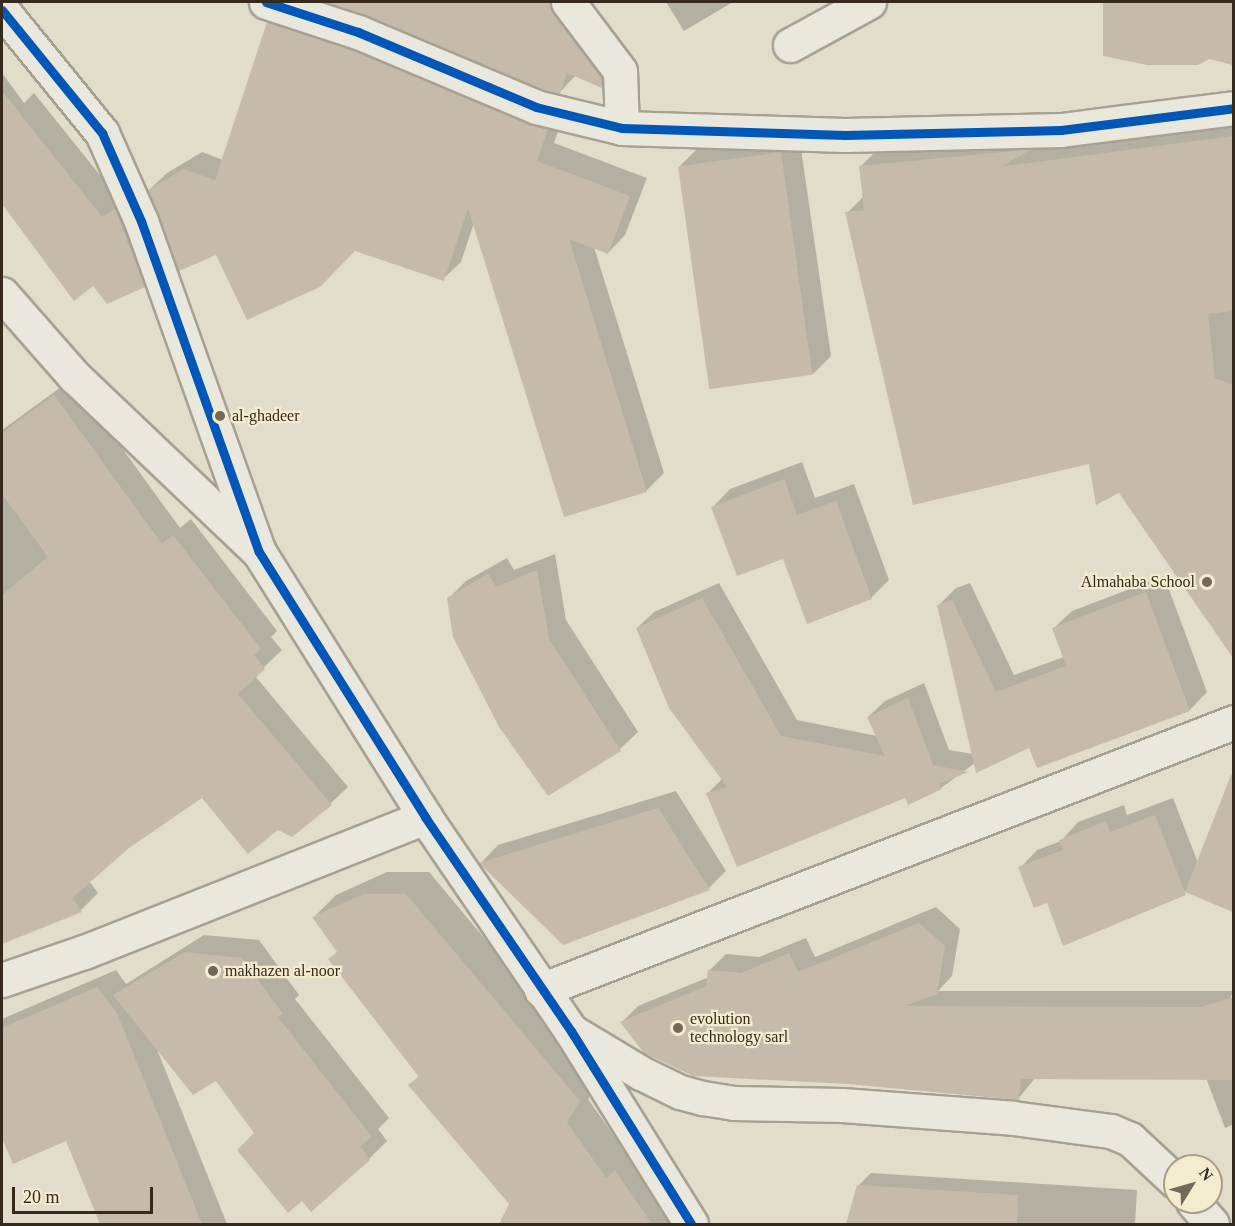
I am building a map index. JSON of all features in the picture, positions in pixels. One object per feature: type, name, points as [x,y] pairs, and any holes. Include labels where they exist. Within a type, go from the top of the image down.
[{"type":"street","points":[[266,2],[358,32],[536,107],[622,128],[845,135],[1061,130],[1233,108]]},
{"type":"street","points":[[568,2],[620,71],[622,128]]},
{"type":"street","points":[[790,45],[869,2]]},
{"type":"street","points":[[2,10],[102,133],[141,221],[259,552],[425,817],[571,1031],[691,1224]]},
{"type":"street","points":[[2,294],[75,377],[259,552]]},
{"type":"street","points":[[541,990],[1233,722]]},
{"type":"street","points":[[2,980],[84,952],[425,817]]},
{"type":"street","points":[[571,1031],[680,1092],[704,1098],[733,1103],[842,1105],[1013,1118],[1111,1131],[1130,1139],[1163,1170]]},
{"type":"building","points":[[325,2],[548,2],[601,78],[602,88],[567,73],[560,94],[542,89]]},
{"type":"building","points":[[1103,2],[1233,2],[1233,65],[1209,59],[1198,65],[1147,65],[1103,56]]},
{"type":"building","points":[[267,22],[351,50],[548,129],[537,161],[630,196],[608,254],[569,239],[647,492],[564,517],[468,208],[444,281],[355,251],[320,287],[247,320],[216,255],[179,271],[148,190],[184,169],[215,180]]},
{"type":"building","points":[[2,91],[102,217],[115,209],[145,287],[107,304],[93,286],[74,301],[2,204]]},
{"type":"building","points":[[1233,136],[1233,311],[1208,314],[1215,378],[1233,385],[1233,658],[1119,493],[1096,505],[1089,464],[913,505],[845,212],[864,210],[859,166],[1032,149],[1000,167]]},
{"type":"building","points":[[781,152],[812,375],[709,389],[678,166]]},
{"type":"building","points":[[54,395],[162,544],[173,535],[261,649],[254,655],[265,669],[238,694],[332,805],[292,837],[278,830],[248,854],[202,798],[129,848],[72,898],[82,912],[2,944],[2,595],[48,557],[2,494],[2,433]]},
{"type":"building","points":[[784,479],[797,515],[836,501],[872,599],[807,624],[783,559],[737,576],[711,507]]},
{"type":"building","points":[[537,570],[549,639],[621,751],[548,796],[499,727],[453,637],[447,598],[488,574],[496,587]]},
{"type":"building","points":[[1146,592],[1190,711],[1037,768],[1029,748],[976,773],[937,605],[952,600],[996,692],[1066,666],[1052,628]]},
{"type":"building","points":[[702,598],[781,736],[885,756],[867,717],[908,698],[933,765],[968,772],[939,784],[942,789],[908,805],[905,798],[737,867],[706,793],[727,787],[669,708],[636,628]]},
{"type":"building","points":[[1231,775],[1233,776],[1233,912],[1185,892]]},
{"type":"building","points":[[658,808],[710,890],[563,945],[479,863]]},
{"type":"building","points":[[1155,815],[1186,895],[1063,946],[1047,903],[1034,908],[1018,867],[1063,850],[1059,840],[1106,821],[1110,832]]},
{"type":"building","points":[[364,894],[406,894],[580,1101],[567,1122],[606,1178],[615,1170],[652,1224],[499,1224],[509,1204],[408,1085],[419,1077],[328,959],[337,952],[312,917]]},
{"type":"building","points":[[919,923],[945,946],[937,994],[904,1006],[1201,1007],[1233,997],[1233,1080],[1021,1079],[1019,1100],[848,1084],[693,1076],[644,1053],[620,1022],[706,986],[708,970],[741,973],[789,953],[798,972]]},
{"type":"building","points":[[185,952],[242,958],[283,1014],[278,1017],[372,1137],[360,1146],[370,1160],[311,1212],[302,1201],[288,1213],[237,1150],[254,1133],[216,1081],[193,1095],[113,995]]},
{"type":"building","points":[[97,987],[117,1013],[202,1224],[100,1224],[66,1141],[13,1164],[2,1138],[2,1028]]},
{"type":"building","points":[[857,1185],[1018,1195],[1017,1224],[846,1224]]},
{"type":"cycle path","points":[[266,2],[358,32],[536,107],[622,128],[845,135],[1061,130],[1234,108]]},
{"type":"cycle path","points":[[2,10],[102,133],[141,221],[259,552],[425,817],[571,1031],[691,1224]]},
{"type":"place","name":"al-ghadeer","points":[[220,416]]},
{"type":"place","name":"Almahaba School","points":[[1207,582]]},
{"type":"place","name":"makhazen al-noor","points":[[213,971]]},
{"type":"place","name":"evolution technology sarl","points":[[678,1028]]}]
